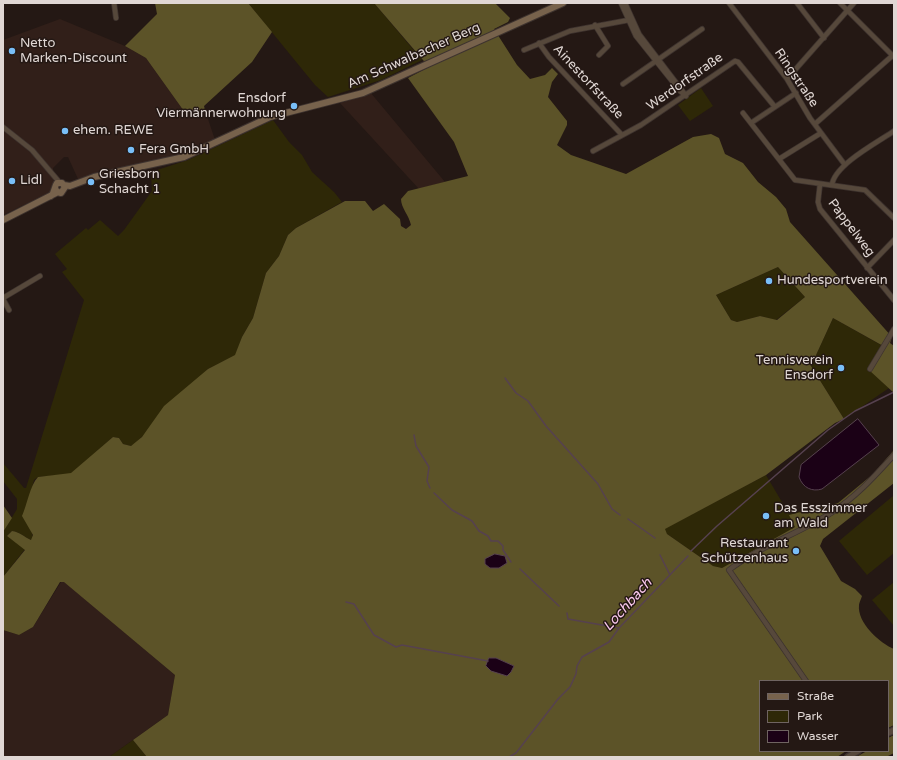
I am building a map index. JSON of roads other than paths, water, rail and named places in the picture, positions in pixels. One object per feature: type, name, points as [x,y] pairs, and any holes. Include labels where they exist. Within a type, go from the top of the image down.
[{"type":"main road","name":"Am Schwalbacher Berg","points":[[60,187],[184,157],[270,117],[363,93],[563,3]]},
{"type":"main road","points":[[3,220],[50,197],[60,187]]},
{"type":"street","points":[[114,3],[116,18]]},
{"type":"street","points":[[621,3],[629,20],[657,61],[686,96]]},
{"type":"street","points":[[624,3],[629,20]]},
{"type":"street","name":"Ringstraße","points":[[729,3],[787,79],[821,133],[845,165]]},
{"type":"street","points":[[797,3],[824,38]]},
{"type":"street","points":[[815,124],[893,57],[840,3]]},
{"type":"street","points":[[787,79],[854,3]]},
{"type":"street","points":[[524,50],[570,31],[595,25],[629,20]]},
{"type":"street","points":[[595,25],[608,46],[599,55]]},
{"type":"street","points":[[623,84],[702,29]]},
{"type":"street","name":"Ainestorfstraße","points":[[539,43],[549,57],[622,135]]},
{"type":"street","name":"Werdorfstraße","points":[[593,151],[641,125],[735,62],[738,62],[775,107]]},
{"type":"street","points":[[752,123],[796,93]]},
{"type":"street","points":[[743,113],[795,180],[865,190],[894,218]]},
{"type":"street","points":[[3,127],[14,138],[28,147],[50,170],[60,187]]},
{"type":"street","points":[[832,185],[833,178],[845,165],[894,131]]},
{"type":"street","points":[[779,159],[821,133]]},
{"type":"street","name":"Pappelweg","points":[[820,184],[818,202],[820,209],[894,300]]},
{"type":"street","points":[[867,268],[894,240]]},
{"type":"street","points":[[10,310],[3,298],[40,276]]},
{"type":"street","points":[[870,369],[894,329]]},
{"type":"street","points":[[805,680],[729,570],[745,558],[800,530],[842,506],[873,480],[894,455]]},
{"type":"water","points":[[858,419],[879,445],[822,489],[815,490],[805,486],[799,477],[801,465]]},
{"type":"water","points":[[495,554],[505,556],[507,563],[499,568],[490,568],[485,564],[485,559]]},
{"type":"water","points":[[489,658],[496,658],[514,666],[507,676],[491,671],[486,666]]},
{"type":"waterway","points":[[505,378],[516,393],[528,401],[546,426],[598,484],[612,509],[620,515]]},
{"type":"waterway","name":"Lochbach","points":[[691,551],[717,526],[828,430],[855,411],[894,392]]},
{"type":"waterway","points":[[414,435],[416,446],[429,467],[427,481],[430,488]]},
{"type":"waterway","points":[[434,493],[452,510],[472,521],[479,531],[488,536],[491,541],[498,541],[503,546],[503,550],[511,562]]},
{"type":"waterway","points":[[628,519],[655,538]]},
{"type":"waterway","points":[[660,555],[670,575]]},
{"type":"waterway","name":"Lochbach","points":[[509,757],[516,753],[558,699],[570,687],[576,674],[577,666],[582,657],[609,642],[619,628],[688,556]]},
{"type":"waterway","points":[[520,569],[559,606]]},
{"type":"waterway","points":[[346,602],[354,604],[374,635],[396,647],[402,645],[488,661]]},
{"type":"waterway","points":[[567,613],[568,619],[619,628]]},
{"type":"place","name":"Netto Marken-Discount","points":[[12,51]]},
{"type":"place","name":"Ensdorf Viermännerwohnung","points":[[294,106]]},
{"type":"place","name":"ehem. REWE","points":[[65,131]]},
{"type":"place","name":"Fera GmbH","points":[[131,150]]},
{"type":"place","name":"Lidl","points":[[12,181]]},
{"type":"place","name":"Griesborn Schacht 1","points":[[91,182]]},
{"type":"place","name":"Hundesportverein","points":[[769,281]]},
{"type":"place","name":"Tennisverein Ensdorf","points":[[841,368]]},
{"type":"place","name":"Das Esszimmer am Wald","points":[[766,516]]},
{"type":"place","name":"Restaurant Schützenhaus","points":[[796,551]]}]
